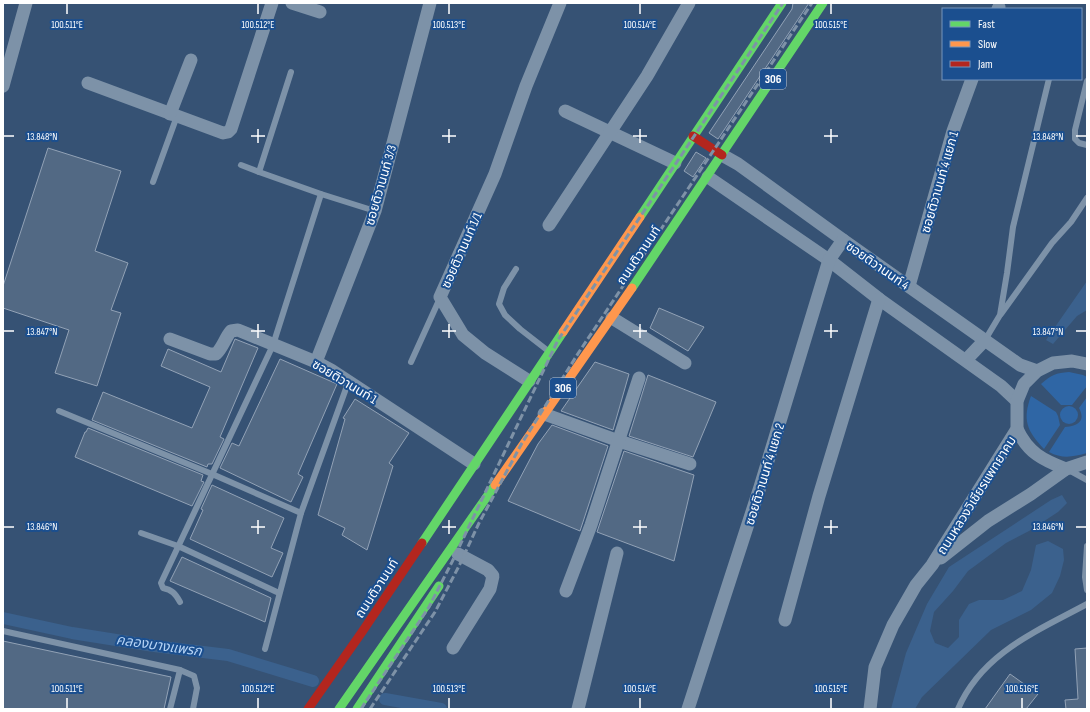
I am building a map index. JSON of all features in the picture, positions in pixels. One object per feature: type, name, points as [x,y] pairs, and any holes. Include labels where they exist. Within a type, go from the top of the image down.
[{"type":"main road","name":"ถนนติวานนท์","points":[[308,709],[362,632],[464,480],[528,381],[782,3]]},
{"type":"main road","name":"ถนนติวานนท์","points":[[339,709],[408,608],[612,318],[708,177],[823,3]]},
{"type":"main road","points":[[694,136],[722,155]]},
{"type":"main road","name":"ถนนติวานนท์","points":[[413,572],[464,480]]},
{"type":"main road","name":"ถนนติวานนท์","points":[[456,557],[471,520]]},
{"type":"main road","points":[[357,709],[443,578]]},
{"type":"street","points":[[3,86],[26,3]]},
{"type":"street","points":[[88,83],[223,133],[228,132],[231,129],[272,3]]},
{"type":"street","points":[[292,3],[320,12]]},
{"type":"street","name":"ซอยติวานนท์ 3/3","points":[[316,362],[375,211],[430,3]]},
{"type":"street","name":"ซอยติวานนท์ 1/1","points":[[528,381],[485,353],[463,335],[440,297],[495,174],[526,86],[560,3]]},
{"type":"street","points":[[549,225],[647,76],[689,3]]},
{"type":"street","points":[[174,115],[191,60]]},
{"type":"street","name":"ซอยติวานนท์ 4 แยก 1","points":[[909,286],[953,131],[972,80]]},
{"type":"street","points":[[565,111],[675,163]]},
{"type":"street","name":"ซอยติวานนท์ 4","points":[[722,155],[744,168],[842,240],[1020,365],[1037,371]]},
{"type":"street","name":"ซอยติวานนท์ 4","points":[[708,177],[829,260],[879,299],[1001,386],[1017,401]]},
{"type":"street","name":"ซอยติวานนท์ 4 แยก 2","points":[[688,709],[760,487],[829,260],[842,240]]},
{"type":"street","points":[[785,620],[819,496],[879,299]]},
{"type":"street","points":[[612,318],[685,363]]},
{"type":"street","name":"ซอยติวานนท์ 1","points":[[170,339],[210,354],[216,354],[222,348],[231,331],[238,330],[316,362],[331,370],[348,383],[386,406],[474,464]]},
{"type":"street","points":[[966,360],[985,340]]},
{"type":"street","points":[[1017,401],[1024,384],[1037,371],[1053,363],[1072,361],[1087,364]]},
{"type":"street","points":[[566,591],[591,525],[639,378]]},
{"type":"street","name":"ถนนหลวงวิเชียรแพทยาคม","points":[[870,709],[875,667],[892,625],[916,584],[932,565],[1017,429],[1017,401]]},
{"type":"street","points":[[544,414],[619,441],[690,464]]},
{"type":"street","points":[[1017,429],[1032,452],[1048,462],[1066,468]]},
{"type":"street","name":"ถนนหลวงวิเชียรแพทยาคม","points":[[932,565],[988,521],[1031,494],[1066,468],[1087,462]]},
{"type":"street","points":[[578,709],[617,553]]},
{"type":"street","points":[[453,648],[490,589],[493,576],[488,570],[456,557]]},
{"type":"lane","points":[[259,172],[291,72]]},
{"type":"lane","points":[[1000,315],[1013,227],[1050,80]]},
{"type":"lane","points":[[1087,81],[1075,130],[1075,139],[1079,143],[1087,145]]},
{"type":"lane","points":[[153,182],[174,115]]},
{"type":"lane","points":[[240,165],[321,194],[375,211]]},
{"type":"lane","points":[[180,602],[176,594],[170,589],[163,588],[161,583],[273,345],[321,194]]},
{"type":"lane","points":[[985,340],[1000,315],[1052,243],[1071,222],[1087,198]]},
{"type":"lane","points":[[516,270],[504,288],[499,304],[505,315],[520,329],[549,351]]},
{"type":"lane","points":[[411,362],[440,297]]},
{"type":"lane","points":[[265,649],[301,513],[348,383]]},
{"type":"lane","points":[[59,412],[212,474],[301,513]]},
{"type":"lane","points":[[1066,468],[1087,480]]},
{"type":"lane","points":[[141,533],[178,546],[279,593]]},
{"type":"lane","points":[[1087,546],[1085,577],[1087,590]]},
{"type":"lane","points":[[958,709],[978,676],[1001,654],[1026,637],[1087,604]]},
{"type":"lane","points":[[3,631],[180,670],[194,676],[197,688],[193,709]]},
{"type":"lane","points":[[170,709],[180,670]]},
{"type":"shaded area","points":[[1087,281],[1087,310],[1077,316],[1053,344],[1046,340]]},
{"type":"shaded area","points":[[1069,372],[1087,377],[1087,386],[1072,405],[1061,405],[1041,384],[1054,375]]},
{"type":"shaded area","points":[[1031,396],[1056,412],[1058,416],[1060,425],[1044,449],[1030,431],[1028,425],[1027,412]]},
{"type":"shaded area","points":[[1087,397],[1087,453],[1068,457],[1058,456],[1049,452],[1065,427],[1080,422],[1082,416],[1079,408]]},
{"type":"shaded area","points":[[1065,406],[1073,406],[1078,411],[1076,422],[1073,424],[1065,424],[1060,419],[1060,411]]},
{"type":"shaded area","points":[[1062,495],[1067,503],[1058,512],[1029,531],[1006,543],[968,571],[953,591],[934,612],[930,631],[935,643],[948,648],[959,637],[959,620],[969,604],[979,600],[1003,600],[1022,591],[1031,570],[1036,545],[1048,541],[1063,549],[1064,560],[1060,576],[1052,593],[1031,610],[991,630],[922,697],[915,709],[891,709],[906,653],[927,604],[949,567],[1051,500]]},
{"type":"building","points":[[793,3],[809,3],[718,139],[709,133],[792,9]]},
{"type":"building","points":[[48,148],[121,171],[95,251],[128,263],[111,310],[121,313],[97,386],[55,373],[69,330],[3,308],[3,286]]},
{"type":"building","points":[[696,152],[706,158],[693,177],[684,171]]},
{"type":"building","points":[[659,308],[704,327],[688,351],[650,328]]},
{"type":"building","points":[[235,339],[258,348],[220,437],[224,439],[212,464],[208,464],[207,467],[92,420],[103,392],[192,428],[210,387],[161,366],[168,349],[221,372]]},
{"type":"building","points":[[280,359],[337,384],[298,474],[303,477],[291,502],[220,468],[232,443],[239,446]]},
{"type":"building","points":[[595,362],[629,374],[613,430],[561,411]]},
{"type":"building","points":[[648,375],[716,402],[693,457],[629,436]]},
{"type":"building","points":[[355,399],[409,433],[389,463],[393,466],[367,550],[342,535],[345,528],[318,515],[345,419],[343,418]]},
{"type":"building","points":[[552,425],[608,446],[580,531],[508,501],[538,444]]},
{"type":"building","points":[[88,428],[203,475],[201,481],[204,482],[192,506],[75,457]]},
{"type":"building","points":[[624,451],[694,475],[674,561],[597,532]]},
{"type":"building","points":[[212,485],[284,518],[271,548],[283,553],[272,577],[190,539]]},
{"type":"building","points":[[182,557],[271,598],[265,622],[170,581]]},
{"type":"building","points":[[3,641],[171,677],[164,709],[3,709]]},
{"type":"building","points":[[1087,648],[1087,709],[1066,709],[1065,700],[1078,699],[1075,649]]},
{"type":"building","points":[[1010,674],[1038,694],[1026,709],[985,709]]},
{"type":"waterway","name":"คลองบางแพรก","points":[[3,618],[72,633],[154,646],[228,655],[313,681]]},
{"type":"waterway","name":"คลองบางแพรก","points":[[385,699],[441,709]]},
{"type":"railway","points":[[361,709],[429,607],[558,340],[783,3]]},
{"type":"railway","points":[[370,709],[435,612],[479,523],[522,443],[579,352],[812,3]]},
{"type":"traffic: fast","points":[[640,217],[782,3]]},
{"type":"traffic: fast","points":[[632,288],[823,3]]},
{"type":"traffic: fast","points":[[422,543],[563,332]]},
{"type":"traffic: fast","points":[[339,709],[495,485]]},
{"type":"traffic: fast","points":[[357,709],[439,586]]},
{"type":"traffic: slow","points":[[563,332],[640,217]]},
{"type":"traffic: slow","points":[[495,485],[632,288]]},
{"type":"traffic: jam","points":[[693,136],[722,155]]},
{"type":"traffic: jam","points":[[308,709],[422,543]]}]
